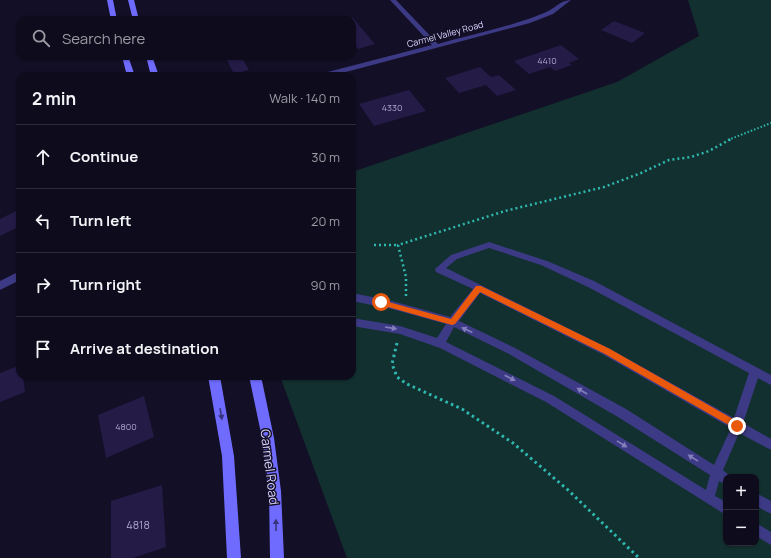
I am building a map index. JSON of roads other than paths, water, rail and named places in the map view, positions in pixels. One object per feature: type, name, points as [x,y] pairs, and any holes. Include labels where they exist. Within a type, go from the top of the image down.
[{"type":"main road","points":[[110,0],[113,16]]},
{"type":"main road","points":[[131,0],[135,16]]},
{"type":"main road","points":[[126,60],[130,72]]},
{"type":"main road","points":[[150,60],[155,72]]},
{"type":"main road","points":[[215,380],[228,456],[234,558]]},
{"type":"main road","name":"Carmel Road","points":[[256,380],[268,438],[276,491],[277,558]]},
{"type":"street","points":[[393,0],[436,46]]},
{"type":"street","name":"Carmel Valley Road","points":[[338,72],[536,19],[551,13],[568,0]]},
{"type":"street","points":[[0,286],[16,277]]},
{"type":"lane","points":[[771,380],[591,284],[544,263],[488,246],[454,257],[438,269],[607,352],[771,445]]},
{"type":"lane","points":[[440,343],[452,322],[479,288]]},
{"type":"lane","points":[[356,298],[392,305],[452,322],[512,351],[615,409],[723,477]]},
{"type":"lane","points":[[356,323],[400,330],[440,343],[550,399],[723,507]]},
{"type":"lane","points":[[709,498],[716,473],[737,426],[755,372]]},
{"type":"lane","points":[[759,501],[771,508]]},
{"type":"lane","points":[[759,531],[771,539]]}]
